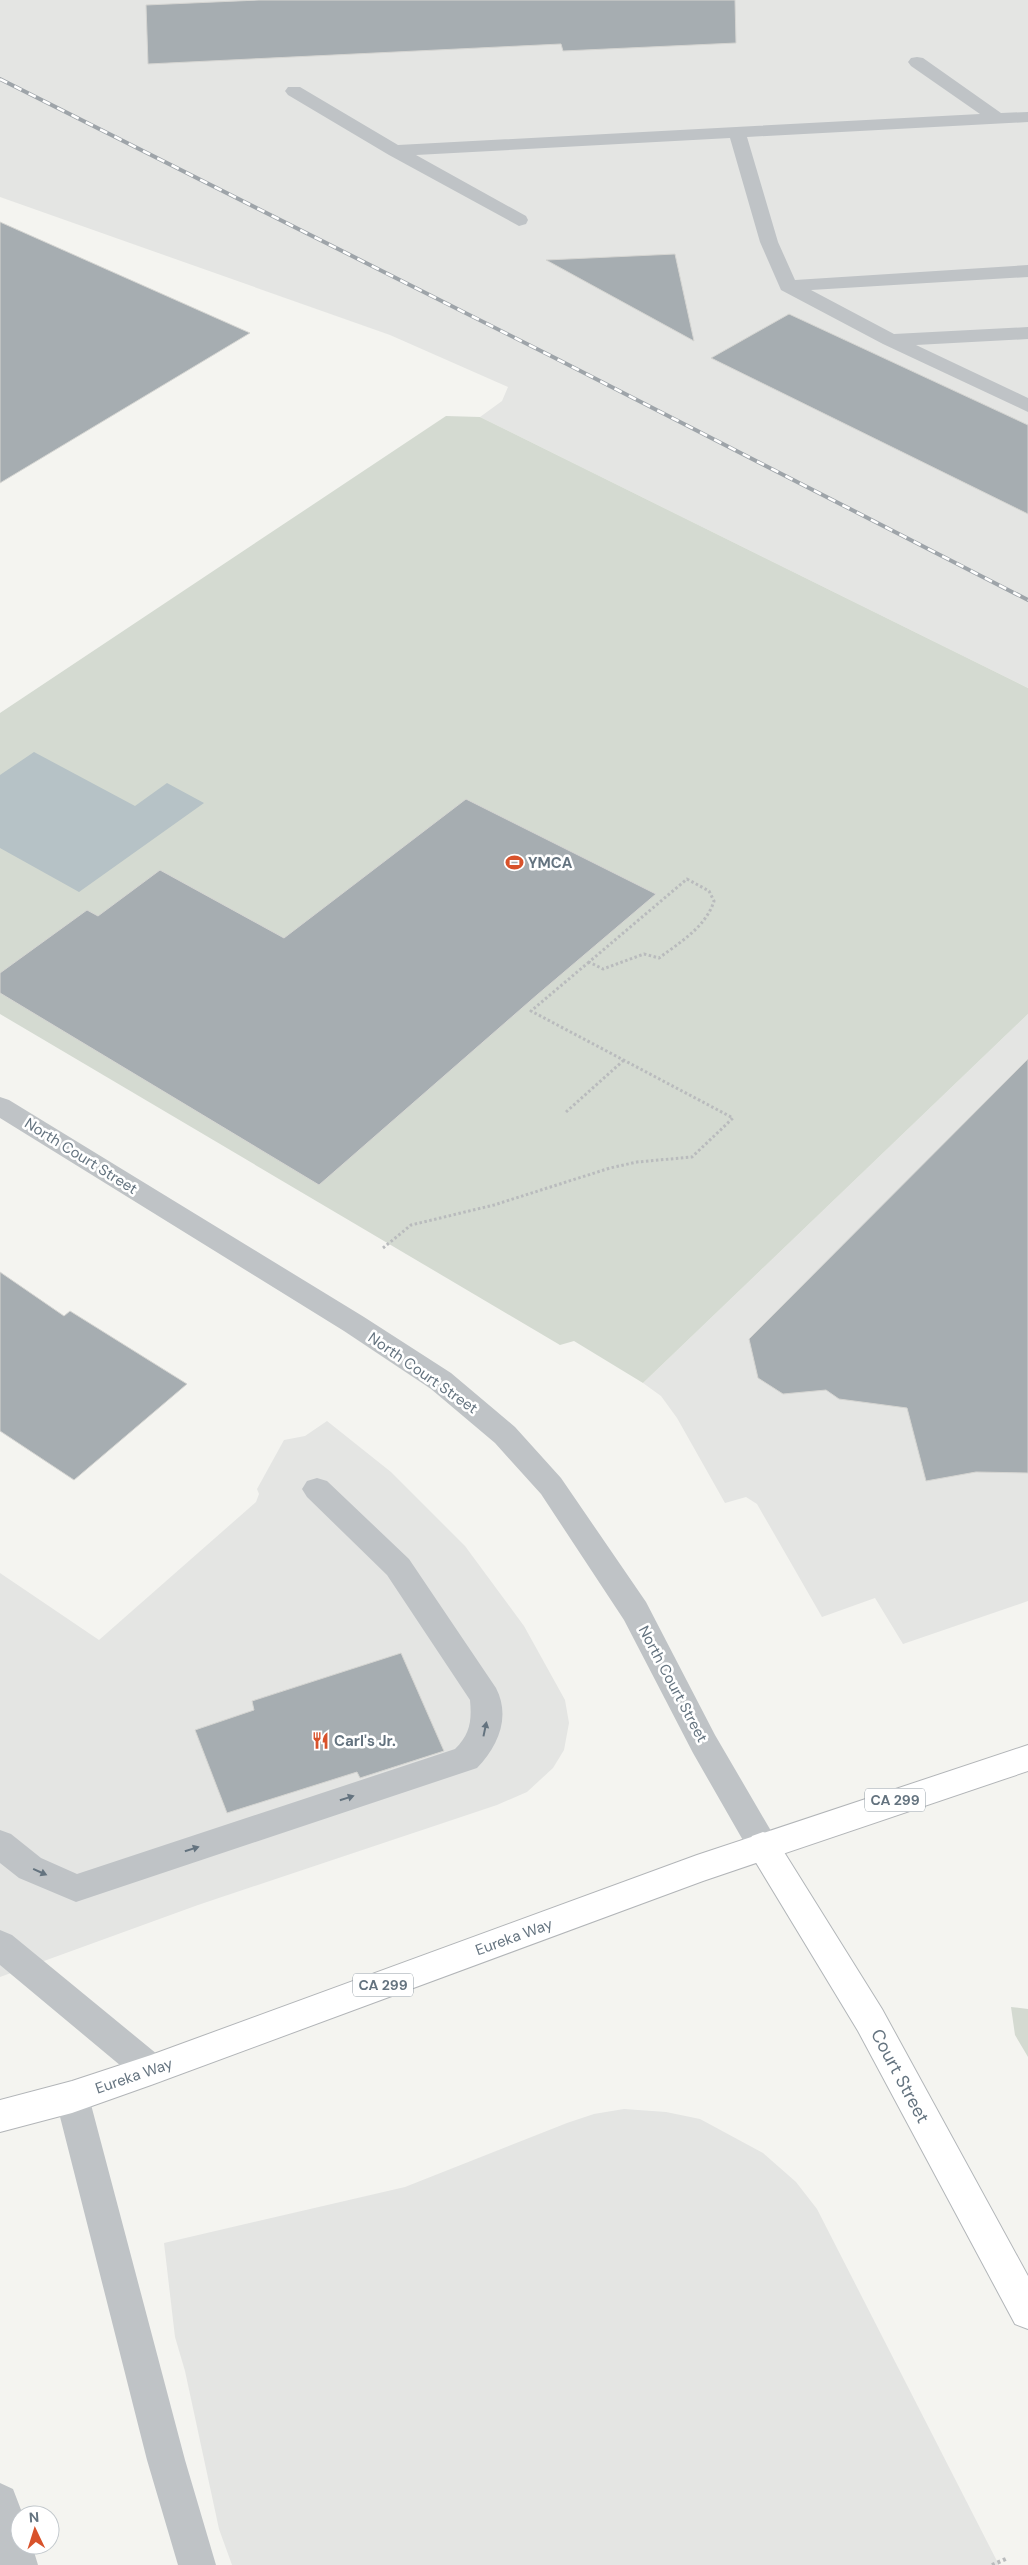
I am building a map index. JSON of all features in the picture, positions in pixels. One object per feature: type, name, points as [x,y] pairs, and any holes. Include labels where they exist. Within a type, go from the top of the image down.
[{"type":"main road","name":"Eureka Way","points":[[0,2116],[72,2097],[151,2070],[889,1801],[1028,1758]]},
{"type":"main road","name":"Court Street","points":[[763,1846],[870,2020],[1028,2312]]},
{"type":"street","points":[[917,62],[998,119]]},
{"type":"street","points":[[294,91],[395,151],[519,220]]},
{"type":"street","points":[[395,151],[1028,117]]},
{"type":"street","points":[[737,133],[770,242],[788,286],[890,340],[1028,406]]},
{"type":"street","points":[[788,286],[1028,271]]},
{"type":"street","points":[[890,340],[1028,333]]},
{"type":"street","name":"North Court Street","points":[[0,1106],[362,1330],[440,1381],[505,1435],[551,1486],[635,1611],[704,1744],[763,1846]]},
{"type":"street","points":[[0,1844],[30,1868],[76,1888],[466,1759],[477,1748],[485,1736],[488,1716],[485,1697],[398,1567],[317,1489]]},
{"type":"street","points":[[0,1945],[151,2070]]},
{"type":"street","points":[[72,2097],[166,2460],[197,2565]]},
{"type":"street","points":[[0,2502],[19,2565]]},
{"type":"path","points":[[383,1248],[412,1225],[435,1218],[494,1205],[610,1168],[637,1162],[692,1157],[733,1118],[531,1011],[588,962],[687,879],[710,892],[714,900],[713,910],[706,920],[659,958],[644,954],[634,956],[616,966],[603,969],[588,962]]},
{"type":"path","points":[[566,1112],[624,1060]]},
{"type":"path","points":[[992,2565],[1008,2558]]},
{"type":"shaded area","points":[[0,0],[1028,0],[1028,688],[480,417],[502,401],[508,387],[390,335],[0,197]]},
{"type":"shaded area","name":"YMCA","points":[[446,416],[480,417],[1028,688],[1028,1014],[643,1383],[574,1341],[560,1345],[0,1014],[0,713]]},
{"type":"shaded area","points":[[34,752],[135,806],[167,783],[204,803],[79,892],[0,848],[0,775]]},
{"type":"shaded area","points":[[1028,1014],[1028,1601],[903,1644],[875,1598],[822,1617],[757,1504],[746,1497],[725,1503],[677,1418],[661,1396],[643,1383]]},
{"type":"shaded area","points":[[327,1421],[391,1472],[465,1546],[524,1626],[565,1700],[569,1723],[564,1750],[553,1768],[527,1792],[497,1805],[198,1905],[0,1977],[0,1573],[99,1640],[256,1502],[259,1494],[257,1489],[284,1440],[305,1436]]},
{"type":"shaded area","points":[[1011,2007],[1028,2009],[1028,2057],[1015,2035]]},
{"type":"shaded area","points":[[624,2109],[666,2112],[700,2119],[763,2153],[796,2182],[817,2209],[999,2565],[232,2565],[219,2529],[185,2371],[175,2337],[164,2243],[405,2187],[567,2123],[594,2114]]},
{"type":"building","points":[[259,0],[735,0],[736,43],[563,51],[561,44],[148,64],[146,5]]},
{"type":"building","points":[[0,222],[250,333],[0,483]]},
{"type":"building","points":[[675,254],[694,341],[546,260]]},
{"type":"building","points":[[789,314],[1028,425],[1028,514],[711,358]]},
{"type":"building","name":"YMCA","points":[[466,799],[656,894],[319,1185],[0,993],[0,973],[87,910],[98,916],[160,870],[284,938]]},
{"type":"building","points":[[1028,1059],[1028,1473],[976,1472],[926,1481],[907,1408],[839,1399],[826,1390],[783,1394],[758,1378],[749,1339]]},
{"type":"building","points":[[0,1272],[64,1316],[70,1311],[187,1384],[74,1480],[0,1431]]},
{"type":"building","name":"Carl's Jr.","points":[[401,1653],[444,1751],[360,1778],[357,1772],[227,1813],[195,1730],[254,1710],[252,1701]]},
{"type":"railway","points":[[0,79],[557,359],[1028,600]]},
{"type":"place","name":"YMCA","points":[[514,863]]},
{"type":"place","name":"Carl's Jr.","points":[[320,1741]]}]
